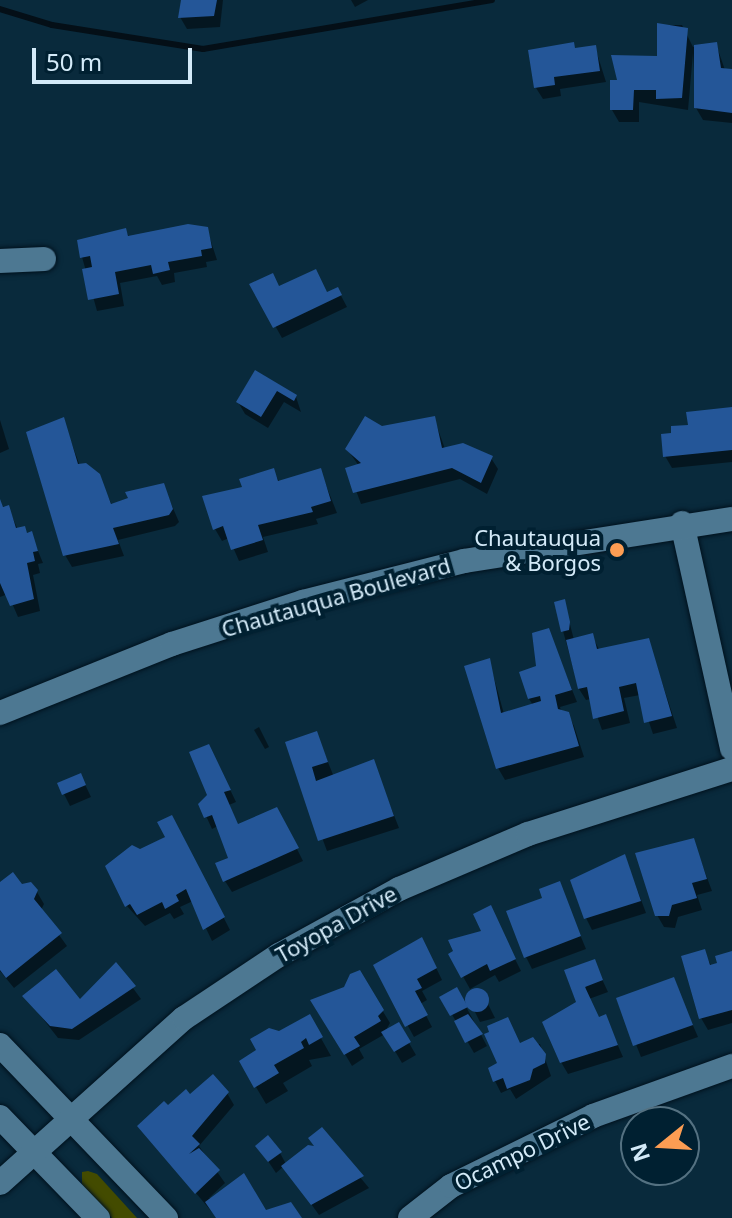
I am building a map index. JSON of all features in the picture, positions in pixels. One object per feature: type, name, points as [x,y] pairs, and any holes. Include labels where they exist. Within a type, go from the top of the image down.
[{"type":"street","points":[[0,261],[44,259]]},
{"type":"street","name":"Chautauqua Boulevard","points":[[0,713],[172,644],[303,602],[464,561],[682,523],[732,519]]},
{"type":"street","points":[[682,523],[732,749]]},
{"type":"street","name":"Toyopa Drive","points":[[0,1183],[33,1149],[184,1018],[279,955],[399,889],[528,834],[732,769]]},
{"type":"street","points":[[0,1045],[166,1218]]},
{"type":"street","name":"Ocampo Drive","points":[[410,1218],[451,1186],[593,1116],[732,1066]]},
{"type":"street","points":[[0,1117],[98,1218]]},
{"type":"green space","points":[[82,1172],[97,1174],[137,1218],[112,1218],[82,1186]]},
{"type":"building","points":[[181,0],[217,0],[214,16],[178,18]]},
{"type":"building","points":[[657,23],[688,28],[682,98],[656,99],[656,90],[634,90],[633,110],[610,110],[610,80],[617,80],[611,55],[657,56]]},
{"type":"building","points":[[574,42],[575,48],[596,45],[600,71],[554,77],[555,85],[534,88],[528,50]]},
{"type":"building","points":[[717,42],[721,68],[732,69],[732,113],[694,108],[694,45]]},
{"type":"building","points":[[188,224],[208,227],[212,248],[201,250],[202,256],[168,262],[170,270],[153,274],[151,265],[115,272],[119,294],[88,300],[82,269],[92,267],[90,256],[80,258],[77,240],[126,228],[128,236]]},
{"type":"building","points":[[316,269],[327,292],[338,287],[342,295],[273,328],[249,284],[273,273],[279,286]]},
{"type":"building","points":[[255,370],[297,395],[294,401],[277,391],[261,417],[236,402]]},
{"type":"building","points":[[732,407],[732,450],[663,457],[661,434],[671,433],[671,426],[688,425],[686,412]]},
{"type":"building","points":[[365,416],[382,426],[435,416],[442,448],[463,443],[493,456],[481,483],[452,468],[353,493],[345,468],[361,463],[345,449]]},
{"type":"building","points":[[64,417],[78,464],[86,463],[100,474],[111,504],[128,498],[125,492],[164,483],[173,509],[169,515],[113,528],[119,544],[63,556],[26,432]]},
{"type":"building","points":[[274,468],[278,481],[321,468],[331,501],[311,507],[313,512],[258,525],[263,540],[231,550],[223,526],[213,530],[202,496],[242,487],[239,479]]},
{"type":"building","points":[[0,499],[3,507],[9,505],[16,528],[25,526],[27,533],[32,531],[38,551],[33,552],[35,561],[27,563],[34,599],[10,606],[0,583]]},
{"type":"building","points":[[565,599],[570,622],[569,630],[561,632],[554,602]]},
{"type":"building","points":[[549,628],[572,690],[555,695],[558,709],[569,712],[579,746],[496,769],[464,666],[490,658],[501,713],[541,701],[540,696],[528,699],[519,672],[536,666],[532,633]]},
{"type":"building","points":[[593,633],[597,649],[649,638],[672,716],[644,723],[636,683],[619,687],[624,711],[593,719],[587,687],[578,689],[566,640]]},
{"type":"building","points":[[317,731],[328,762],[312,767],[316,781],[374,759],[394,816],[318,841],[285,742]]},
{"type":"building","points":[[209,744],[231,790],[224,792],[238,824],[277,807],[299,848],[223,882],[215,863],[228,858],[212,815],[204,818],[198,804],[207,795],[189,752]]},
{"type":"building","points":[[81,773],[86,785],[62,795],[57,783]]},
{"type":"building","points":[[172,815],[225,917],[203,930],[186,889],[176,895],[179,901],[165,909],[162,902],[137,915],[130,904],[125,907],[105,866],[132,845],[140,849],[165,837],[157,822]]},
{"type":"building","points":[[694,838],[707,879],[692,883],[697,898],[672,905],[669,916],[655,916],[635,853]]},
{"type":"building","points":[[625,854],[641,901],[584,919],[570,880]]},
{"type":"building","points":[[13,872],[22,884],[31,882],[38,890],[34,899],[62,933],[6,978],[0,970],[0,882]]},
{"type":"building","points":[[560,881],[581,936],[524,958],[506,911],[542,898],[539,889]]},
{"type":"building","points":[[491,905],[516,959],[490,971],[487,964],[461,978],[448,954],[453,951],[448,940],[481,931],[473,914]]},
{"type":"building","points":[[422,937],[437,968],[417,979],[422,988],[415,991],[428,1015],[405,1027],[373,965]]},
{"type":"building","points":[[705,949],[710,965],[717,963],[715,956],[732,951],[732,1010],[699,1019],[681,956]]},
{"type":"building","points":[[595,959],[603,980],[585,987],[599,1017],[606,1014],[618,1045],[560,1063],[542,1022],[576,1002],[564,970]]},
{"type":"building","points":[[116,962],[136,986],[72,1029],[50,1026],[22,996],[56,969],[80,999]]},
{"type":"building","points":[[360,970],[384,1010],[378,1016],[381,1021],[354,1037],[360,1046],[344,1055],[310,1000],[344,987],[350,974]]},
{"type":"building","points":[[674,977],[693,1025],[633,1046],[616,998]]},
{"type":"building","points":[[457,987],[468,1007],[450,1016],[439,997]]},
{"type":"building","points":[[477,988],[485,992],[489,1000],[485,1008],[477,1012],[469,1008],[465,1000],[469,992]]},
{"type":"building","points":[[310,1014],[323,1037],[309,1045],[306,1038],[301,1042],[304,1048],[274,1065],[279,1073],[254,1088],[239,1061],[256,1050],[250,1039],[269,1028],[279,1031]]},
{"type":"building","points":[[468,1014],[483,1034],[465,1043],[454,1021]]},
{"type":"building","points":[[508,1017],[520,1043],[533,1037],[546,1054],[545,1063],[533,1069],[530,1080],[507,1089],[503,1078],[493,1082],[488,1068],[497,1063],[484,1034],[489,1032],[487,1026]]},
{"type":"building","points":[[399,1022],[411,1042],[394,1052],[381,1032]]},
{"type":"building","points":[[213,1074],[229,1092],[192,1136],[200,1144],[189,1154],[199,1148],[220,1170],[195,1194],[137,1126],[164,1101],[168,1105],[186,1089],[190,1094]]},
{"type":"building","points":[[322,1127],[364,1176],[311,1205],[281,1166],[308,1145],[314,1146],[308,1138]]},
{"type":"building","points":[[268,1135],[282,1152],[268,1162],[255,1146]]},
{"type":"building","points":[[244,1173],[266,1210],[291,1202],[302,1218],[216,1218],[205,1202]]},
{"type":"waterway","points":[[0,9],[52,25],[203,49],[492,0]]},
{"type":"place","name":"Chautauqua & Borgos","points":[[617,550]]}]
